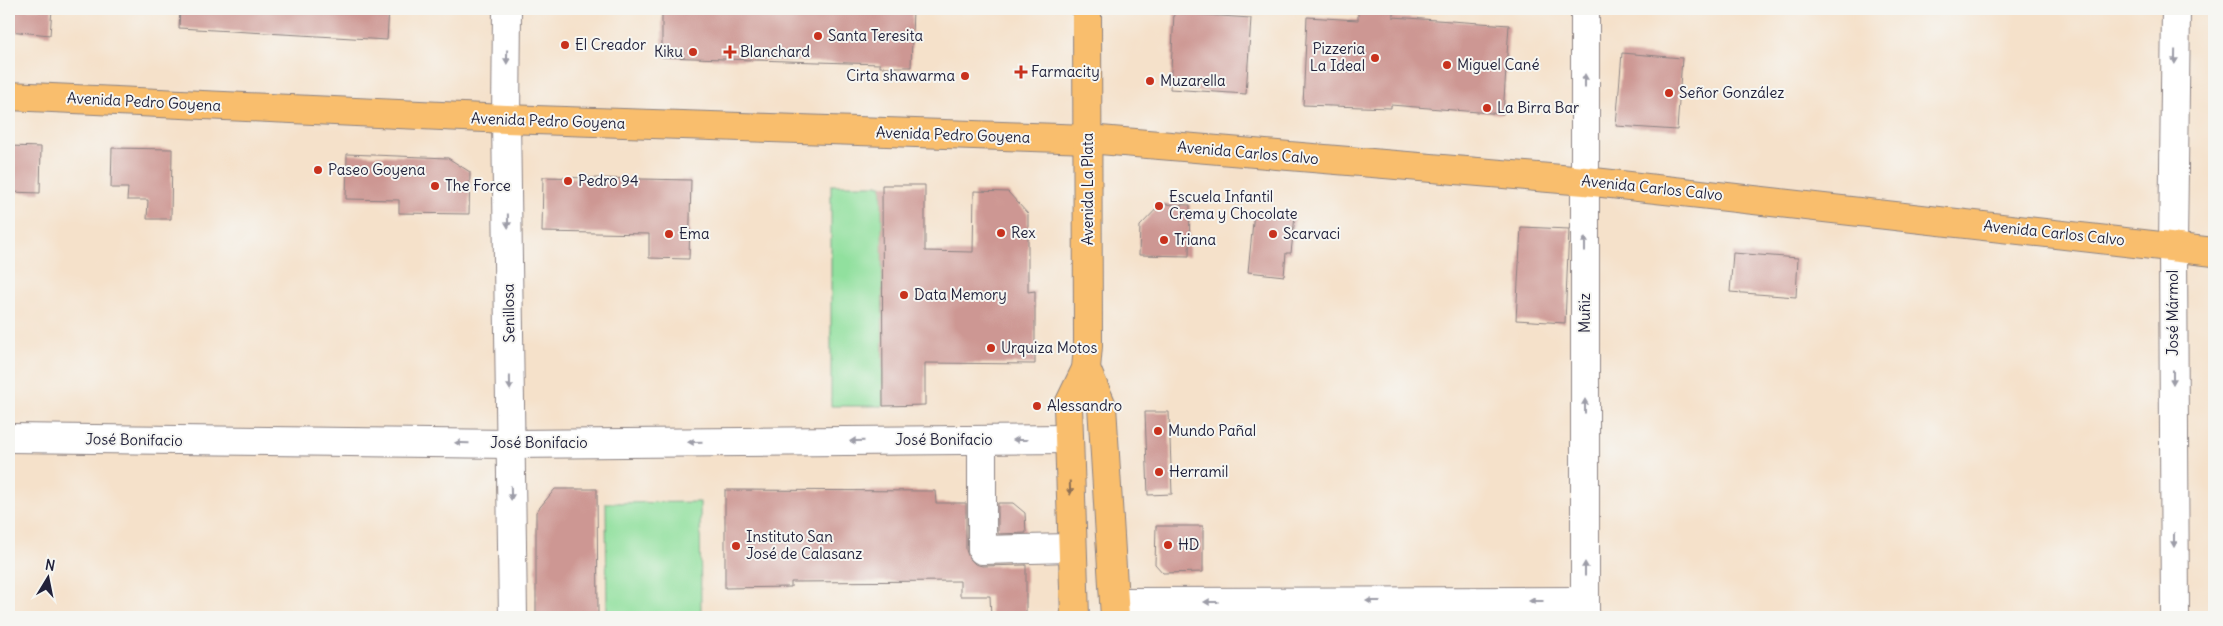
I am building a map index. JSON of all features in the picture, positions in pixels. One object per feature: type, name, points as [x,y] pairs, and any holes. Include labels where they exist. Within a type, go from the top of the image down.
[{"type":"main road","name":"Avenida La Plata","points":[[1087,9],[1086,369],[1102,406],[1115,610]]},
{"type":"main road","name":"Avenida Pedro Goyena","points":[[9,96],[506,119],[1088,139]]},
{"type":"main road","name":"Avenida Carlos Calvo","points":[[1088,139],[1585,181],[2214,252]]},
{"type":"main road","name":"Avenida La Plata","points":[[1075,617],[1068,406],[1086,369]]},
{"type":"main road","points":[[1068,439],[1083,439],[1090,450],[1094,540],[1112,569]]},
{"type":"street","name":"Senillosa","points":[[507,9],[506,119],[513,617]]},
{"type":"street","name":"Muñiz","points":[[1584,9],[1585,609]]},
{"type":"street","name":"José Mármol","points":[[2175,617],[2173,246],[2176,9]]},
{"type":"street","name":"José Bonifacio","points":[[9,438],[510,444],[1068,439]]},
{"type":"street","points":[[982,440],[982,550],[1072,548]]},
{"type":"street","points":[[1115,610],[1585,609]]},
{"type":"green space","points":[[831,185],[882,185],[883,406],[831,406]]},
{"type":"green space","points":[[700,502],[701,617],[607,617],[606,503]]},
{"type":"building","points":[[9,9],[52,9],[50,35],[9,31]]},
{"type":"building","points":[[180,9],[389,9],[387,40],[179,28]]},
{"type":"building","points":[[662,9],[913,9],[911,67],[880,67],[880,64],[662,57]]},
{"type":"building","points":[[1358,9],[1393,9],[1393,17],[1509,25],[1503,114],[1391,105],[1391,108],[1303,105],[1307,17],[1358,20]]},
{"type":"building","points":[[1174,13],[1251,18],[1246,94],[1170,89]]},
{"type":"building","points":[[1622,53],[1682,58],[1677,130],[1616,126]]},
{"type":"building","points":[[9,146],[41,147],[40,193],[9,192]]},
{"type":"building","points":[[112,148],[172,149],[171,219],[147,219],[148,200],[127,200],[128,188],[111,188]]},
{"type":"building","name":"The Force","points":[[347,154],[448,158],[470,172],[469,214],[399,213],[399,200],[346,199]]},
{"type":"building","points":[[543,177],[691,180],[689,259],[649,258],[649,234],[542,232]]},
{"type":"building","points":[[882,185],[925,185],[925,251],[973,252],[974,191],[1008,192],[1028,214],[1028,292],[1035,291],[1035,364],[925,363],[925,405],[883,406]]},
{"type":"building","name":"Triana","points":[[1161,204],[1190,205],[1189,256],[1139,255],[1140,226]]},
{"type":"building","name":"Scarvaci","points":[[1254,212],[1295,216],[1291,253],[1286,253],[1284,276],[1248,272]]},
{"type":"building","points":[[1521,227],[1569,229],[1565,323],[1516,320]]},
{"type":"building","points":[[1733,253],[1798,258],[1796,297],[1730,292]]},
{"type":"building","points":[[1145,412],[1169,412],[1172,494],[1148,495]]},
{"type":"building","points":[[555,489],[597,489],[598,617],[536,617],[536,512]]},
{"type":"building","points":[[725,490],[935,491],[936,503],[966,503],[966,550],[969,558],[975,564],[982,566],[1026,565],[1026,617],[991,617],[990,596],[960,596],[960,581],[791,582],[791,587],[725,588]]},
{"type":"building","points":[[998,503],[1013,503],[1025,513],[1026,533],[998,534]]},
{"type":"building","points":[[1156,526],[1203,526],[1203,572],[1163,573],[1155,564]]},
{"type":"place","name":"Santa Teresita","points":[[818,36]]},
{"type":"place","name":"El Creador","points":[[565,45]]},
{"type":"place","name":"Kiku","points":[[693,52]]},
{"type":"place","name":"Blanchard","points":[[730,52]]},
{"type":"place","name":"Pizzeria La Ideal","points":[[1375,58]]},
{"type":"place","name":"Miguel Cané","points":[[1447,65]]},
{"type":"place","name":"Farmacity","points":[[1021,72]]},
{"type":"place","name":"Cirta shawarma","points":[[965,76]]},
{"type":"place","name":"Muzarella","points":[[1150,81]]},
{"type":"place","name":"Señor González","points":[[1669,93]]},
{"type":"place","name":"La Birra Bar","points":[[1487,108]]},
{"type":"place","name":"Paseo Goyena","points":[[318,170]]},
{"type":"place","name":"Pedro 94","points":[[568,181]]},
{"type":"place","name":"The Force","points":[[435,186]]},
{"type":"place","name":"Escuela Infantil Crema y Chocolate","points":[[1159,206]]},
{"type":"place","name":"Rex","points":[[1001,233]]},
{"type":"place","name":"Ema","points":[[669,234]]},
{"type":"place","name":"Scarvaci","points":[[1273,234]]},
{"type":"place","name":"Triana","points":[[1164,240]]},
{"type":"place","name":"Data Memory","points":[[904,295]]},
{"type":"place","name":"Urquiza Motos","points":[[991,348]]},
{"type":"place","name":"Alessandro","points":[[1037,406]]},
{"type":"place","name":"Mundo Pañal","points":[[1158,431]]},
{"type":"place","name":"Herramil","points":[[1159,472]]},
{"type":"place","name":"HD","points":[[1168,545]]},
{"type":"place","name":"Instituto San José de Calasanz","points":[[736,546]]}]
